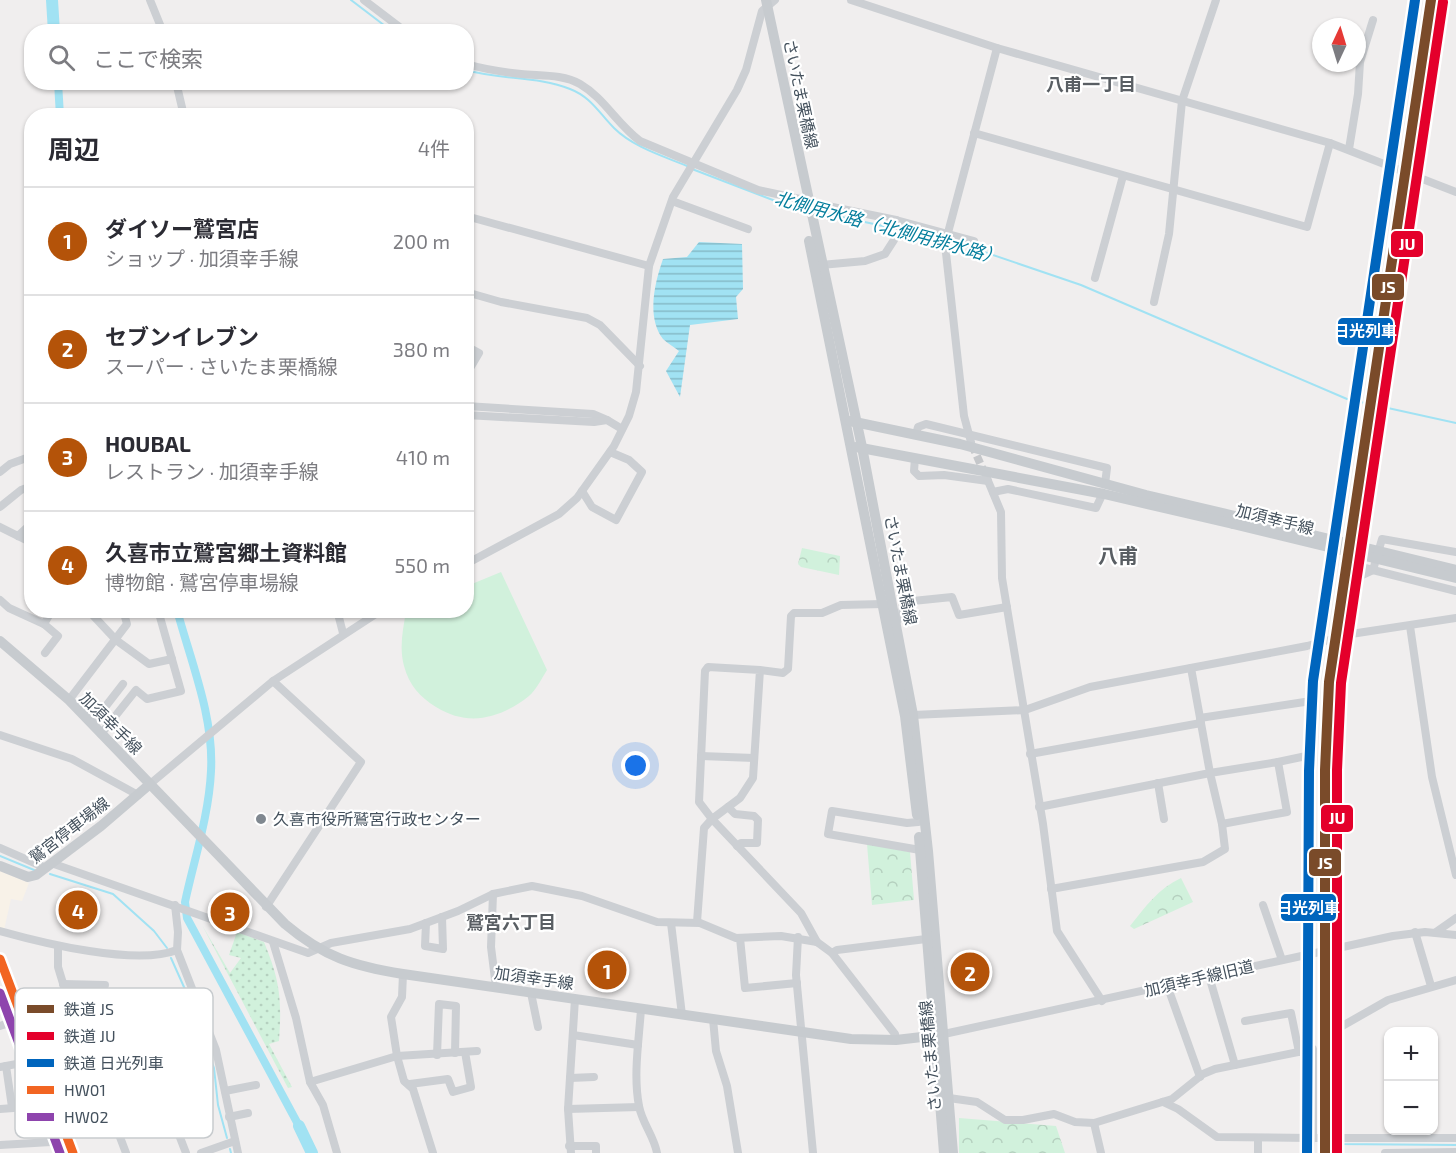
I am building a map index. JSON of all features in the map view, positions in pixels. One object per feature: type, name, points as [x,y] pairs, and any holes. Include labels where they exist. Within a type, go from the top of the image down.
[{"type":"main road","name":"さいたま栗橋線","points":[[766,3],[805,206],[892,626],[913,715],[939,1035],[944,1153]]},
{"type":"main road","name":"さいたま栗橋線","points":[[805,206],[822,265],[850,421]]},
{"type":"main road","points":[[850,421],[916,434],[1104,488]]},
{"type":"main road","name":"さいたま栗橋線","points":[[856,447],[883,604],[892,626],[905,716],[918,822],[926,939],[949,1098],[953,1153]]},
{"type":"main road","points":[[856,447],[1104,488]]},
{"type":"main road","name":"加須幸手線","points":[[1104,488],[1146,495],[1456,578]]},
{"type":"main road","name":"加須幸手線","points":[[1104,488],[1122,498],[1234,520],[1456,570]]},
{"type":"main road","name":"加須幸手線","points":[[0,641],[69,700],[266,906],[316,948],[347,963],[403,974],[866,1041],[939,1035]]},
{"type":"main road","name":"鷲宮停車場線","points":[[0,866],[28,877],[51,866],[150,784]]},
{"type":"street","points":[[150,0],[160,24]]},
{"type":"street","points":[[364,0],[396,24]]},
{"type":"street","points":[[851,0],[997,48],[1349,149],[1456,192]]},
{"type":"street","points":[[1154,302],[1169,234],[1182,101],[1216,0]]},
{"type":"street","points":[[474,560],[559,514],[582,491],[610,452],[622,429],[636,392],[649,267],[672,201],[746,70],[766,3]]},
{"type":"street","points":[[1349,149],[1358,94],[1360,62],[1373,20]]},
{"type":"street","points":[[969,439],[949,298],[946,238],[997,48]]},
{"type":"street","points":[[474,66],[502,72],[563,78],[578,83],[603,103],[626,130],[640,141],[691,167],[805,206],[896,220],[946,238],[974,241]]},
{"type":"street","points":[[178,90],[182,108]]},
{"type":"street","points":[[974,133],[1307,227],[1330,143]]},
{"type":"street","points":[[1095,278],[1123,176]]},
{"type":"street","points":[[672,201],[748,229]]},
{"type":"street","points":[[474,218],[649,267]]},
{"type":"street","points":[[822,265],[865,261],[885,254],[894,240],[896,220]]},
{"type":"street","points":[[474,294],[501,302],[587,318],[600,325],[640,366]]},
{"type":"street","points":[[474,350],[479,353],[474,361]]},
{"type":"street","points":[[474,407],[594,418],[607,420],[622,429]]},
{"type":"street","points":[[474,414],[594,418]]},
{"type":"street","points":[[916,434],[918,427],[926,424],[969,439],[1107,468],[1104,488],[1096,508],[1008,489],[993,492]]},
{"type":"street","points":[[582,491],[592,507],[616,520],[642,472],[629,460],[610,452]]},
{"type":"street","points":[[915,458],[914,471],[919,476],[944,474],[987,479],[1001,512],[1002,578],[1057,931],[1102,1000]]},
{"type":"street","points":[[0,472],[10,464],[24,459]]},
{"type":"street","points":[[0,507],[24,489]]},
{"type":"street","points":[[0,527],[24,539]]},
{"type":"street","points":[[18,536],[24,530]]},
{"type":"street","points":[[1373,570],[1382,539],[1456,552]]},
{"type":"street","points":[[1361,567],[1456,591]]},
{"type":"street","points":[[1351,634],[1359,576],[1373,570]]},
{"type":"street","points":[[892,626],[902,615],[903,602],[952,597],[959,615],[1007,607]]},
{"type":"street","points":[[0,600],[9,608],[24,615]]},
{"type":"street","points":[[817,942],[801,913],[712,819],[699,802],[705,671],[708,667],[760,670],[783,674],[788,669],[791,616],[794,613],[822,613],[841,604],[883,604]]},
{"type":"street","points":[[31,618],[44,624],[58,636],[45,653]]},
{"type":"street","points":[[44,624],[47,618]]},
{"type":"street","points":[[95,618],[116,640],[149,664],[172,659]]},
{"type":"street","points":[[69,700],[127,624],[125,618]]},
{"type":"street","points":[[101,734],[136,690],[147,699],[181,691],[160,618]]},
{"type":"street","points":[[339,618],[344,633]]},
{"type":"street","points":[[150,784],[273,681],[369,618]]},
{"type":"street","points":[[913,715],[1024,710],[1090,687],[1307,646],[1351,634],[1456,618]]},
{"type":"street","points":[[1410,626],[1432,777],[1456,875]]},
{"type":"street","points":[[1051,889],[1203,862],[1225,849],[1191,668]]},
{"type":"street","points":[[697,922],[704,828],[740,798],[753,778],[760,670]]},
{"type":"street","points":[[266,906],[361,762],[273,681]]},
{"type":"street","points":[[92,724],[123,684]]},
{"type":"street","points":[[1030,754],[1311,701],[1311,755],[1039,807]]},
{"type":"street","points":[[0,735],[72,759],[138,795]]},
{"type":"street","points":[[701,756],[754,758]]},
{"type":"street","points":[[1222,824],[1287,812],[1278,762]]},
{"type":"street","points":[[1158,783],[1164,819]]},
{"type":"street","points":[[728,807],[735,814],[754,816],[758,820],[757,843],[741,843],[737,846]]},
{"type":"street","points":[[918,822],[907,823],[832,811],[828,834],[920,850]]},
{"type":"street","points":[[0,848],[190,910],[308,953],[316,948],[410,929],[493,894],[532,886],[611,904],[632,915],[671,923],[697,922],[740,938],[798,937],[817,942],[832,953],[896,1034],[896,1040]]},
{"type":"street","points":[[493,894],[492,947],[496,987]]},
{"type":"street","points":[[1263,904],[1282,960]]},
{"type":"street","points":[[178,906],[177,950],[193,988]]},
{"type":"street","points":[[426,923],[425,946],[442,949],[442,917]]},
{"type":"street","points":[[1436,932],[1456,918]]},
{"type":"street","points":[[671,923],[682,1015]]},
{"type":"street","points":[[0,931],[58,947],[154,957],[177,950]]},
{"type":"street","points":[[1414,932],[1431,986]]},
{"type":"street","name":"加須幸手線旧道","points":[[939,1035],[1414,932],[1456,935]]},
{"type":"street","points":[[798,937],[797,983],[813,1153]]},
{"type":"street","points":[[740,938],[745,988],[797,983]]},
{"type":"street","points":[[832,953],[837,950],[926,939]]},
{"type":"street","points":[[273,942],[296,1018],[310,1082],[323,1105],[337,1153]]},
{"type":"street","points":[[58,947],[58,967],[64,988]]},
{"type":"street","points":[[0,959],[15,999]]},
{"type":"street","points":[[403,974],[402,997],[391,1017],[397,1056],[404,1081],[410,1084],[448,1079],[453,1092],[471,1087],[465,1052]]},
{"type":"street","points":[[1209,976],[1235,1065]]},
{"type":"street","points":[[1337,1029],[1388,1000],[1456,980]]},
{"type":"street","points":[[0,986],[9,984]]},
{"type":"street","points":[[63,984],[105,985]]},
{"type":"street","points":[[1167,985],[1200,1077]]},
{"type":"street","points":[[531,993],[538,1027]]},
{"type":"street","points":[[575,999],[568,1109],[570,1150],[596,1146],[596,1153]]},
{"type":"street","points":[[437,1055],[439,1004],[456,1005],[455,1053]]},
{"type":"street","points":[[641,1009],[638,1045],[639,1107],[655,1141],[657,1153]]},
{"type":"street","points":[[1245,1021],[1291,1013],[1299,1052]]},
{"type":"street","points":[[713,1019],[716,1051],[727,1086],[738,1153]]},
{"type":"street","points":[[0,1026],[15,1022]]},
{"type":"street","points":[[573,1035],[638,1045]]},
{"type":"street","points":[[213,1042],[238,1153]]},
{"type":"street","points":[[949,1098],[977,1102],[1005,1120],[1023,1120],[1054,1114],[1075,1122],[1094,1123],[1179,1095],[1200,1077],[1215,1069],[1313,1049],[1310,1153]]},
{"type":"street","points":[[310,1082],[397,1056],[477,1051]]},
{"type":"street","points":[[3,1066],[12,1107]]},
{"type":"street","points":[[570,1078],[594,1077]]},
{"type":"street","points":[[410,1084],[433,1153]]},
{"type":"street","points":[[225,1091],[256,1085]]},
{"type":"street","points":[[1163,1102],[1178,1109],[1217,1137],[1258,1139],[1456,1138]]},
{"type":"street","points":[[0,1109],[15,1107]]},
{"type":"street","points":[[568,1109],[639,1107]]},
{"type":"street","points":[[229,1117],[248,1113]]},
{"type":"street","points":[[1094,1123],[1101,1153]]},
{"type":"street","points":[[67,1138],[73,1153]]},
{"type":"street","points":[[121,1138],[126,1153]]},
{"type":"street","points":[[180,1138],[186,1153]]},
{"type":"street","points":[[1258,1139],[1258,1153]]},
{"type":"street","points":[[0,1145],[68,1141]]},
{"type":"street","points":[[201,1153],[235,1141]]},
{"type":"street","points":[[1385,1153],[1456,1152]]},
{"type":"shaded area","points":[[0,871],[29,883],[22,901],[11,899],[4,930],[0,929]]},
{"type":"green space","points":[[802,548],[840,556],[839,575],[801,567],[798,564]]},
{"type":"green space","points":[[501,572],[547,670],[532,693],[518,704],[484,718],[460,717],[436,707],[425,699],[412,685],[403,659],[405,618],[474,618],[474,583]]},
{"type":"green space","points":[[867,844],[910,852],[914,900],[872,905]]},
{"type":"green space","points":[[1181,878],[1193,902],[1134,929],[1130,926],[1159,893]]},
{"type":"green space","points":[[202,925],[230,973],[241,958],[229,955],[237,932],[264,942],[277,979],[280,1002],[279,1041],[269,1044],[292,1087],[288,1088]]},
{"type":"green space","points":[[959,1118],[1056,1126],[1065,1153],[959,1153]]},
{"type":"water","points":[[699,242],[742,244],[743,289],[736,297],[738,319],[690,325],[680,397],[666,371],[679,351],[663,339],[658,330],[653,310],[654,299],[663,259],[687,257]]},
{"type":"waterway","points":[[52,0],[54,24]]},
{"type":"waterway","name":"北側用水路（北側用排水路）","points":[[351,0],[382,24]]},
{"type":"waterway","name":"北側用水路（北側用排水路）","points":[[474,72],[545,82],[577,92],[630,141],[687,166]]},
{"type":"waterway","points":[[58,90],[60,108]]},
{"type":"waterway","name":"北側用水路（北側用排水路）","points":[[692,169],[778,202],[806,209]]},
{"type":"waterway","name":"北側用水路（北側用排水路）","points":[[814,211],[943,239]]},
{"type":"waterway","name":"北側用水路（北側用排水路）","points":[[949,240],[1081,285],[1347,399],[1456,423]]},
{"type":"waterway","points":[[1356,541],[1378,407]]},
{"type":"waterway","points":[[1342,633],[1354,558]]},
{"type":"waterway","points":[[179,618],[205,710],[211,751],[210,788],[185,902],[187,918],[299,1126]]},
{"type":"waterway","points":[[1335,946],[1331,818],[1334,724],[1341,640]]},
{"type":"waterway","points":[[0,856],[34,870]]},
{"type":"waterway","points":[[50,874],[113,894],[154,931],[167,948]]},
{"type":"waterway","points":[[1333,1025],[1332,981],[1336,952]]},
{"type":"waterway","points":[[171,958],[184,988]]},
{"type":"waterway","points":[[1333,1037],[1333,1136]]},
{"type":"waterway","points":[[213,1065],[218,1105],[227,1138]]},
{"type":"waterway","points":[[299,1126],[312,1153]]},
{"type":"waterway","points":[[1335,1141],[1336,1144],[1456,1145]]},
{"type":"waterway","points":[[230,1149],[231,1153]]},
{"type":"tunnel","points":[[972,445],[984,472]]},
{"type":"rail line","name":"日光列車","points":[[1307,1153],[1309,771],[1313,681],[1415,0]]},
{"type":"rail line","name":"JS","points":[[1325,1153],[1325,770],[1329,682],[1431,0]]},
{"type":"rail line","name":"JU","points":[[1337,1153],[1337,770],[1341,683],[1443,2]]},
{"type":"transit line","name":"HW01","points":[[0,959],[15,999]]},
{"type":"transit line","name":"HW02","points":[[0,993],[15,1033]]},
{"type":"transit line","name":"HW02","points":[[54,1138],[60,1153]]},
{"type":"transit line","name":"HW01","points":[[67,1138],[73,1153]]},
{"type":"place","name":"久喜市役所鷲宮行政センター","points":[[261,819]]},
{"type":"place","name":"久喜市立鷲宮郷土資料館","points":[[78,910]]},
{"type":"place","name":"HOUBAL","points":[[230,912]]},
{"type":"place","name":"ダイソー鷲宮店","points":[[607,970]]},
{"type":"place","name":"セブンイレブン","points":[[970,972]]},
{"type":"district","name":"八甫一丁目","points":[[1091,85]]},
{"type":"district","name":"八甫","points":[[1118,556]]},
{"type":"district","name":"鷲宮六丁目","points":[[511,923]]}]
